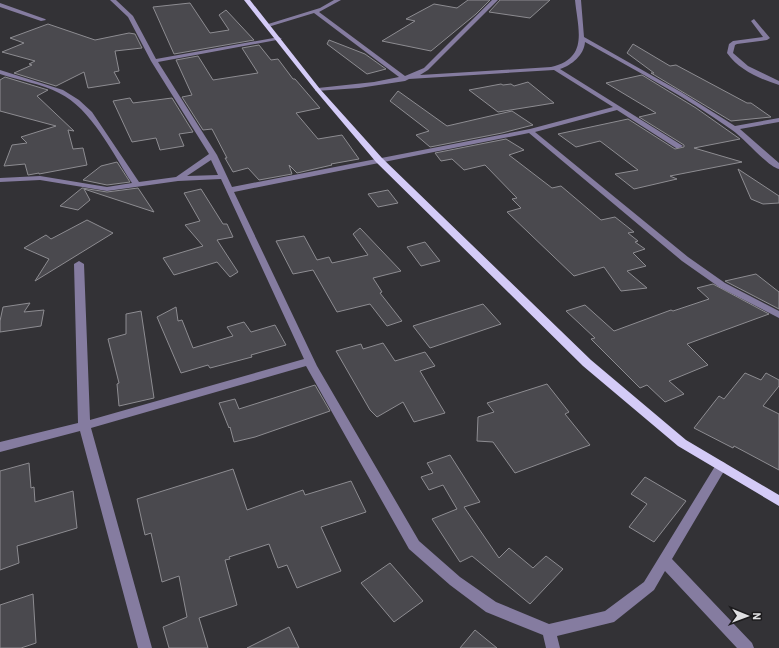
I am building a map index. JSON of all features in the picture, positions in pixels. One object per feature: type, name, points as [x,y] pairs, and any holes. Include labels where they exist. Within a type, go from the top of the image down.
[{"type":"main road","points":[[247,0],[318,90],[379,160],[587,363],[682,443],[779,501]]},
{"type":"street","points":[[113,0],[130,16],[154,61],[213,154],[310,361],[414,545],[455,581],[490,607],[549,631],[609,617],[649,586],[721,466]]},
{"type":"street","points":[[268,25],[315,12],[338,0]]},
{"type":"street","points":[[408,78],[426,69],[495,0]]},
{"type":"street","points":[[318,90],[408,78],[555,68],[566,65],[576,56],[582,45],[578,0]]},
{"type":"street","points":[[0,5],[43,20]]},
{"type":"street","points":[[315,12],[408,78]]},
{"type":"street","points":[[754,21],[767,38],[735,42],[732,44],[730,53],[732,57],[744,66],[779,83]]},
{"type":"street","points":[[581,38],[671,88],[734,128],[749,139],[779,167]]},
{"type":"street","points":[[154,61],[279,40]]},
{"type":"street","points":[[555,68],[679,146]]},
{"type":"street","points":[[0,72],[61,91],[77,101],[90,112],[137,186]]},
{"type":"street","points":[[231,190],[530,131],[618,108]]},
{"type":"street","points":[[734,128],[779,120]]},
{"type":"street","points":[[530,131],[685,259],[722,285],[779,315]]},
{"type":"street","points":[[178,179],[213,154]]},
{"type":"street","points":[[1,178],[40,178],[107,190],[178,179],[224,176]]},
{"type":"street","points":[[79,264],[84,425],[145,648]]},
{"type":"street","points":[[0,447],[55,434],[310,361]]},
{"type":"street","points":[[664,560],[747,648]]},
{"type":"street","points":[[549,631],[552,648]]},
{"type":"building","points":[[468,0],[490,0],[476,14],[431,51],[382,41],[415,21],[406,19],[434,4],[457,8]]},
{"type":"building","points":[[500,0],[550,0],[530,18],[489,12]]},
{"type":"building","points":[[190,3],[210,33],[229,30],[219,15],[226,10],[254,40],[174,54],[153,7]]},
{"type":"building","points":[[48,24],[95,40],[129,33],[135,34],[142,48],[115,51],[119,71],[114,72],[120,83],[88,88],[84,72],[56,86],[14,73],[32,65],[29,64],[35,61],[2,52],[24,43],[10,38]]},
{"type":"building","points":[[329,40],[365,54],[386,69],[367,74],[327,44]]},
{"type":"building","points":[[633,44],[670,66],[676,65],[747,103],[751,103],[771,117],[731,121],[651,73],[654,73],[627,53]]},
{"type":"building","points":[[259,45],[271,60],[278,59],[293,79],[295,79],[320,108],[296,113],[318,139],[342,135],[359,159],[331,164],[332,165],[297,173],[289,165],[292,174],[259,180],[248,168],[233,172],[212,129],[203,130],[182,97],[192,95],[176,60],[198,56],[213,80],[258,73],[242,48]]},
{"type":"building","points":[[642,75],[696,108],[740,139],[694,148],[742,162],[670,176],[677,179],[634,189],[615,174],[638,170],[600,141],[576,147],[558,134],[628,119],[675,149],[684,147],[684,145],[639,117],[656,113],[606,83]]},
{"type":"building","points":[[5,77],[48,90],[37,96],[74,131],[68,130],[73,149],[83,148],[87,165],[28,175],[25,164],[4,166],[12,145],[27,143],[21,137],[56,126],[0,111],[0,80]]},
{"type":"building","points":[[528,82],[554,103],[498,112],[469,90],[501,84],[511,84],[514,86]]},
{"type":"building","points":[[398,91],[447,126],[512,111],[533,125],[502,133],[430,147],[416,135],[429,131],[390,101]]},
{"type":"building","points":[[130,98],[133,103],[172,98],[193,132],[179,134],[184,146],[160,150],[156,138],[132,142],[113,101]]},
{"type":"building","points":[[506,139],[524,150],[509,155],[552,188],[561,186],[601,220],[615,217],[634,232],[628,233],[638,241],[635,242],[645,249],[633,253],[646,266],[627,271],[647,288],[621,291],[604,267],[574,276],[507,212],[521,208],[512,199],[517,198],[485,165],[464,170],[452,159],[441,161],[435,153]]},
{"type":"building","points":[[117,162],[130,182],[107,185],[83,180],[101,166]]},
{"type":"building","points":[[738,169],[779,196],[779,203],[763,204],[751,199]]},
{"type":"building","points":[[82,188],[107,192],[138,188],[154,212],[84,189],[90,200],[78,210],[60,206]]},
{"type":"building","points":[[201,189],[223,224],[227,224],[233,237],[217,240],[238,272],[230,277],[217,262],[174,275],[163,258],[203,246],[185,225],[200,221],[184,193]]},
{"type":"building","points":[[388,190],[398,203],[378,207],[368,194]]},
{"type":"building","points":[[87,220],[113,233],[35,281],[49,259],[24,248],[46,235],[51,239]]},
{"type":"building","points":[[360,228],[401,271],[373,278],[382,292],[380,293],[402,321],[387,326],[370,304],[337,312],[313,270],[293,274],[276,241],[304,236],[317,260],[329,257],[332,263],[368,255],[353,234]]},
{"type":"building","points":[[425,242],[440,261],[421,266],[407,247]]},
{"type":"building","points":[[756,274],[779,292],[779,309],[725,281]]},
{"type":"building","points":[[713,284],[769,314],[687,344],[708,365],[669,381],[684,394],[665,402],[647,385],[640,388],[591,339],[595,338],[566,311],[585,305],[614,331],[671,310],[673,311],[709,299],[697,288]]},
{"type":"building","points":[[30,303],[24,312],[44,310],[41,326],[0,332],[0,321],[3,307]]},
{"type":"building","points":[[483,304],[501,324],[430,348],[413,326]]},
{"type":"building","points":[[176,307],[178,321],[182,320],[193,348],[233,336],[227,327],[244,322],[251,332],[275,325],[286,345],[251,355],[252,357],[210,368],[208,365],[181,373],[157,317]]},
{"type":"building","points":[[141,311],[154,398],[119,406],[117,384],[119,383],[108,339],[126,334],[126,314]]},
{"type":"building","points":[[383,343],[395,361],[425,352],[435,366],[420,371],[445,413],[414,422],[403,402],[377,417],[370,410],[336,351],[361,344],[363,349]]},
{"type":"building","points":[[745,373],[761,380],[766,373],[779,380],[779,386],[763,406],[779,414],[779,470],[734,446],[733,448],[694,428],[719,396],[724,399]]},
{"type":"building","points":[[547,384],[569,412],[565,414],[590,445],[515,473],[493,442],[477,441],[478,417],[494,412],[487,403]]},
{"type":"building","points":[[315,385],[330,411],[255,437],[234,442],[230,427],[229,428],[219,403],[235,399],[239,409]]},
{"type":"building","points":[[450,455],[480,502],[464,507],[499,558],[509,548],[533,568],[546,556],[563,569],[530,604],[472,556],[460,562],[432,519],[457,509],[443,485],[429,490],[421,477],[433,473],[427,463]]},
{"type":"building","points":[[29,463],[31,488],[34,487],[35,502],[73,491],[77,528],[17,546],[19,563],[0,570],[0,471]]},
{"type":"building","points":[[233,469],[247,510],[303,490],[305,495],[351,481],[366,512],[321,527],[341,571],[297,588],[287,565],[278,568],[269,544],[229,557],[230,559],[225,560],[237,605],[199,618],[208,648],[169,648],[163,627],[187,617],[179,576],[162,582],[151,533],[145,535],[137,499]]},
{"type":"building","points":[[645,477],[686,501],[654,542],[629,527],[647,504],[631,494]]},
{"type":"building","points":[[390,563],[423,601],[394,622],[361,583]]},
{"type":"building","points":[[33,594],[36,643],[21,648],[0,648],[0,605]]},
{"type":"building","points":[[289,627],[299,648],[247,648]]},
{"type":"building","points":[[475,630],[497,648],[460,648]]}]
